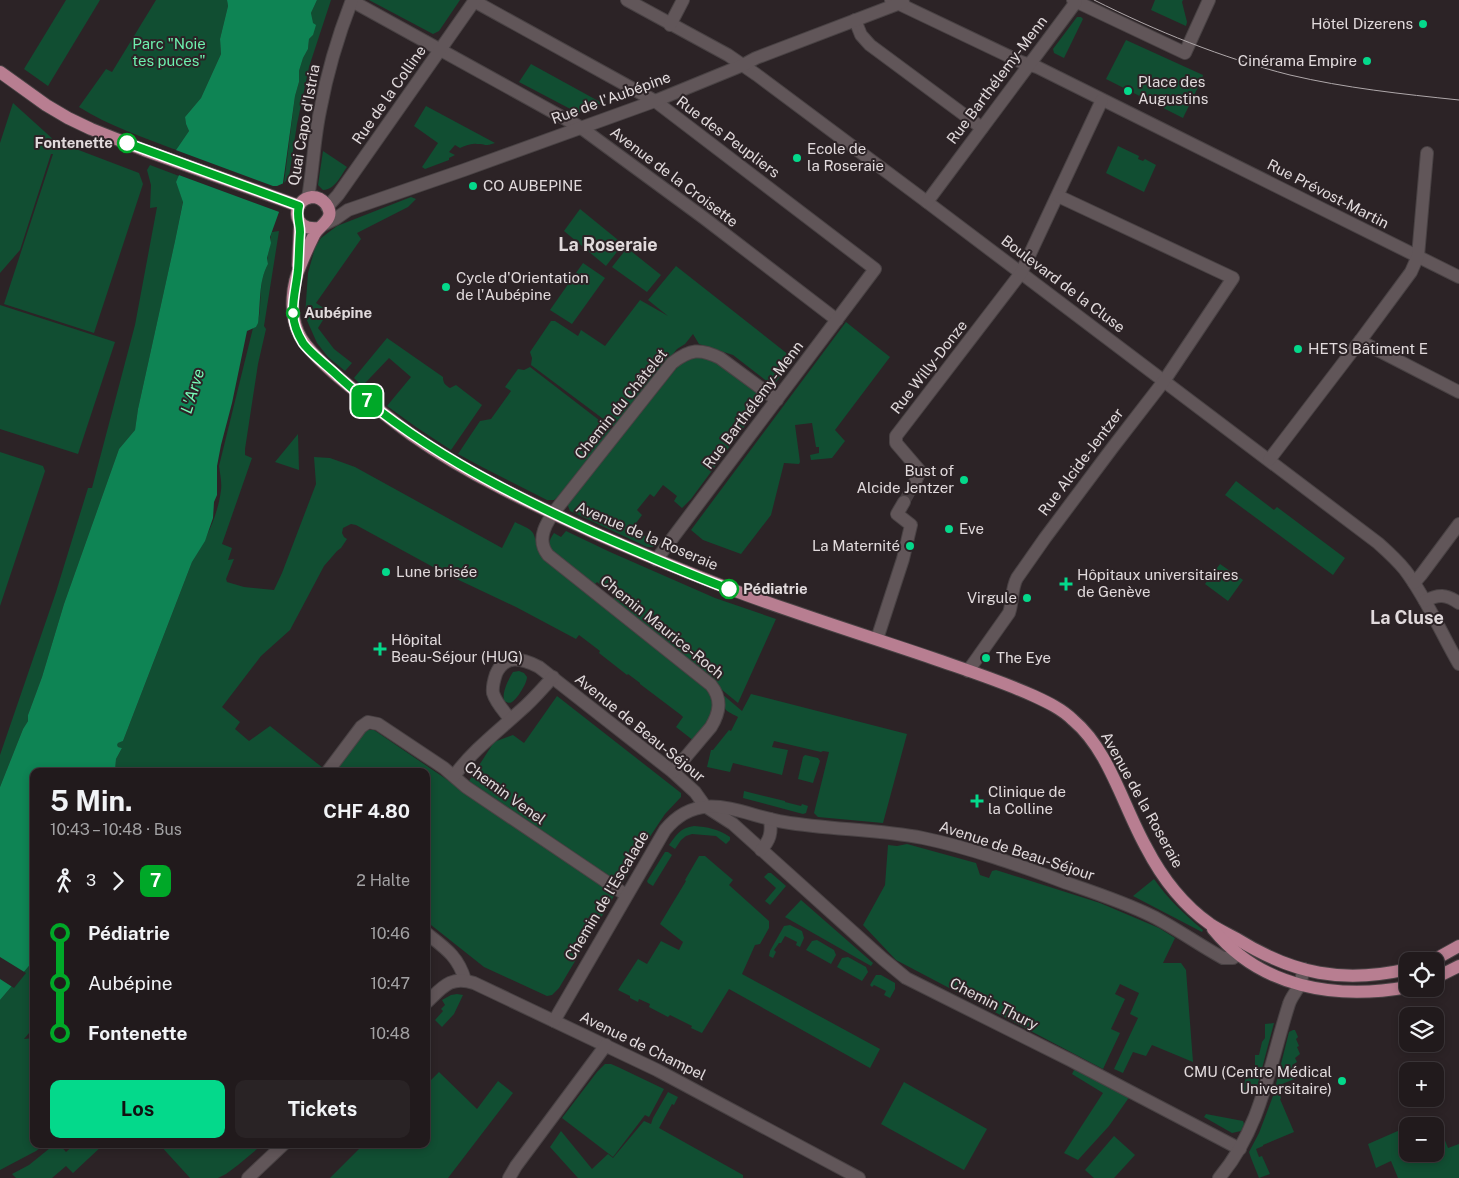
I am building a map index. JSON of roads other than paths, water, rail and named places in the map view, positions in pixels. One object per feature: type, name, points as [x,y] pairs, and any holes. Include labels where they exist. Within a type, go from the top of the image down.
[{"type":"main road","points":[[0,72],[46,105],[91,129],[151,152],[298,202],[313,197],[319,198],[328,206],[329,215],[321,226],[309,229],[304,227],[300,223],[297,212],[298,202]]},
{"type":"main road","name":"Avenue de la Roseraie","points":[[300,223],[298,272],[292,304],[293,318],[297,331],[304,344],[349,386],[415,437],[477,476],[656,560],[755,598],[968,670],[1044,701],[1065,713],[1085,731],[1100,753],[1140,837],[1158,868],[1180,896],[1209,923],[1225,944],[1247,961],[1267,972],[1314,989],[1351,993],[1399,988]]},
{"type":"main road","name":"Avenue de la Roseraie","points":[[298,272],[321,226]]},
{"type":"main road","name":"Avenue de la Roseraie","points":[[1209,923],[1256,951],[1304,969],[1350,976],[1371,976],[1399,971]]},
{"type":"main road","points":[[1444,954],[1459,946]]},
{"type":"main road","points":[[1238,954],[1256,951]]},
{"type":"main road","points":[[1444,974],[1459,966]]},
{"type":"street","name":"Rue de la Colline","points":[[328,206],[338,195],[474,0]]},
{"type":"street","name":"Rue des Peupliers","points":[[474,0],[655,101],[875,269]]},
{"type":"street","name":"Boulevard de la Cluse","points":[[627,0],[743,65],[1378,542],[1402,567],[1414,583],[1459,664]]},
{"type":"street","points":[[670,25],[683,0]]},
{"type":"street","points":[[1074,1],[1185,53],[1209,0]]},
{"type":"street","name":"Avenue de la Croisette","points":[[352,1],[439,51],[580,127],[699,214],[837,320]]},
{"type":"street","name":"Quai Capo d'Istria","points":[[298,202],[312,178],[319,112],[332,57],[352,1]]},
{"type":"street","points":[[899,1],[1102,100]]},
{"type":"street","name":"Rue de l'Aubépine","points":[[321,226],[348,210],[655,101],[899,1]]},
{"type":"street","name":"Rue Barthélemy-Menn","points":[[927,202],[1074,1]]},
{"type":"street","points":[[856,20],[861,36],[870,45],[982,128]]},
{"type":"street","name":"Rue Prévost-Martin","points":[[1102,100],[1459,278]]},
{"type":"street","name":"Rue Willy-Donze","points":[[918,476],[896,443],[896,436],[1021,273],[1102,100]]},
{"type":"street","points":[[1269,460],[1411,272],[1418,256],[1427,153]]},
{"type":"street","name":"Rue Alcide-Jentzer","points":[[968,670],[1009,614],[1013,603],[1014,584],[1044,538],[1164,381],[1233,278],[1058,196]]},
{"type":"street","name":"Rue Barthélemy-Menn","points":[[656,560],[875,269]]},
{"type":"street","points":[[1360,341],[1459,392]]},
{"type":"street","name":"Chemin du Châtelet","points":[[553,513],[672,363],[682,355],[698,351],[715,355],[777,400]]},
{"type":"street","points":[[877,639],[903,559],[911,525],[897,514],[904,502]]},
{"type":"street","name":"Chemin Maurice-Roch","points":[[553,513],[542,536],[543,546],[548,555],[715,690],[719,700],[719,707],[715,720],[673,772]]},
{"type":"street","points":[[1414,583],[1422,575],[1459,524]]},
{"type":"street","points":[[1425,601],[1439,596],[1448,597],[1459,603]]},
{"type":"street","name":"Avenue de Beau-Séjour","points":[[510,719],[496,701],[493,685],[498,669],[504,663],[510,660],[523,660],[539,667],[673,772],[695,792],[706,806],[734,824],[747,837]]},
{"type":"street","name":"Avenue de Beau-Séjour","points":[[454,776],[472,754],[520,712],[552,677]]},
{"type":"street","name":"Chemin Venel","points":[[329,768],[364,723],[378,724],[444,768],[466,787],[626,896]]},
{"type":"street","name":"Avenue de Beau-Séjour","points":[[706,806],[728,808],[782,822],[807,826],[909,836],[945,844],[1018,865],[1134,908],[1162,921],[1223,958],[1233,958],[1238,954]]},
{"type":"street","name":"Chemin de l'Escalade","points":[[554,1021],[669,825],[683,814],[706,806]]},
{"type":"street","points":[[747,837],[751,826],[766,818],[772,829],[767,843],[760,850]]},
{"type":"street","name":"Chemin Thury","points":[[747,837],[883,960],[906,978],[1240,1149]]},
{"type":"street","points":[[430,936],[453,955],[462,969],[465,980],[450,982],[430,1000]]},
{"type":"street","points":[[1219,1178],[1240,1149],[1260,1106],[1290,1002],[1300,985],[1304,969]]},
{"type":"street","name":"Avenue de Champel","points":[[465,980],[606,1045],[696,1090],[859,1178]]},
{"type":"street","points":[[509,1178],[606,1045]]},
{"type":"street","points":[[248,1178],[280,1148]]},
{"type":"water","name":"L'Arve","points":[[227,0],[317,0],[311,13],[313,23],[316,25],[313,35],[309,39],[308,49],[299,71],[299,82],[295,96],[279,212],[270,237],[268,264],[261,286],[258,323],[256,327],[247,331],[217,466],[217,495],[214,502],[213,518],[205,541],[192,562],[123,741],[117,745],[122,748],[116,759],[115,768],[30,768],[30,965],[0,1000],[0,787],[28,721],[28,715],[42,677],[64,604],[119,449],[135,430],[183,202],[176,182],[179,175],[176,150],[189,131],[185,117],[201,98],[221,54],[220,39],[228,6]]},
{"type":"tunnel","points":[[904,502],[915,482]]},
{"type":"tram line","points":[[1094,0],[1190,43],[1290,75],[1353,87],[1459,100]]},
{"type":"place","name":"Hôtel Dizerens","points":[[1423,24]]},
{"type":"place","name":"Cinérama Empire","points":[[1367,61]]},
{"type":"place","name":"Place des Augustins","points":[[1128,91]]},
{"type":"place","name":"Fontenette","points":[[127,143]]},
{"type":"place","name":"Ecole de la Roseraie","points":[[797,158]]},
{"type":"place","name":"CO AUBEPINE","points":[[473,186]]},
{"type":"place","name":"Cycle d'Orientation de l'Aubépine","points":[[446,287]]},
{"type":"place","name":"Aubépine","points":[[293,313]]},
{"type":"place","name":"HETS Bâtiment E","points":[[1298,349]]},
{"type":"place","name":"Bust of Alcide Jentzer","points":[[964,480]]},
{"type":"place","name":"Eve","points":[[949,529]]},
{"type":"place","name":"La Maternité","points":[[910,546]]},
{"type":"place","name":"Lune brisée","points":[[386,572]]},
{"type":"place","name":"Hôpitaux universitaires de Genève","points":[[1066,584]]},
{"type":"place","name":"Pédiatrie","points":[[729,589]]},
{"type":"place","name":"Virgule","points":[[1027,598]]},
{"type":"place","name":"Hôpital Beau-Séjour (HUG)","points":[[380,649]]},
{"type":"place","name":"The Eye","points":[[986,658]]},
{"type":"place","name":"Clinique de la Colline","points":[[977,801]]},
{"type":"place","name":"CMU (Centre Médical Universitaire)","points":[[1342,1081]]},
{"type":"district","name":"La Roseraie","points":[[608,245]]},
{"type":"district","name":"La Cluse","points":[[1407,618]]},
{"type":"park label","name":"Parc \"Noie tes puces\"","points":[[169,52]]}]
